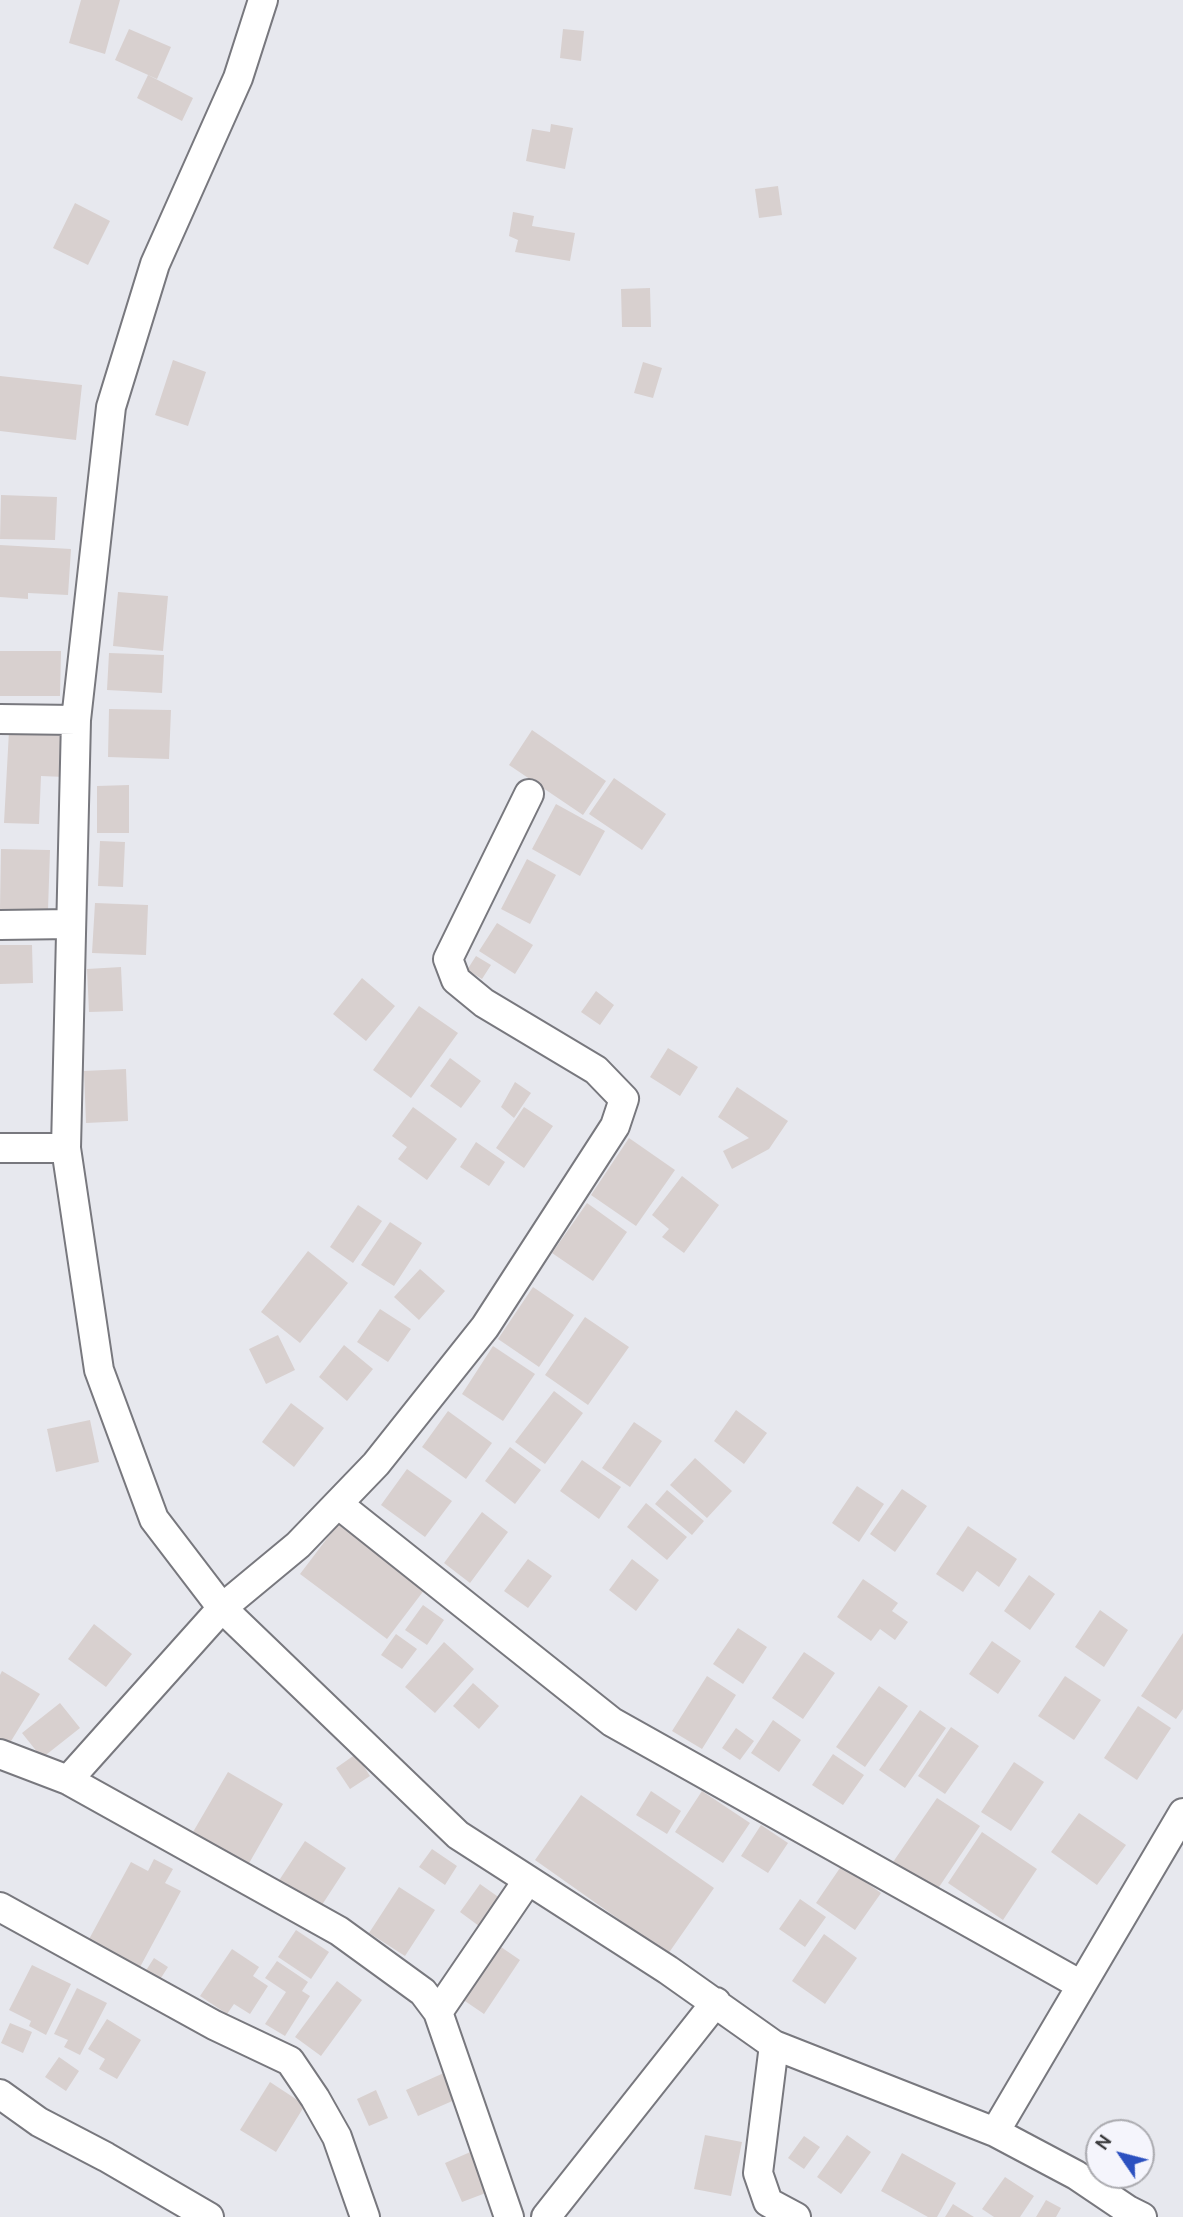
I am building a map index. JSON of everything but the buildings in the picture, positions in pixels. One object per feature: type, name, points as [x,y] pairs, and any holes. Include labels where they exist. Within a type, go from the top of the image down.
[{"type":"street","points":[[262,0],[238,78],[155,264],[111,407],[76,720],[66,1148],[99,1370],[154,1519],[222,1608],[458,1835],[716,2002],[774,2045],[995,2132],[1076,2175],[1131,2215]]},
{"type":"street","points":[[0,719],[76,720]]},
{"type":"street","points":[[68,1780],[222,1608],[298,1545],[376,1464],[485,1327],[615,1126],[624,1099],[596,1070],[508,1019],[465,988],[456,980],[448,959],[529,794]]},
{"type":"street","points":[[0,925],[70,924]]},
{"type":"street","points":[[0,1148],[66,1148]]},
{"type":"street","points":[[338,1504],[612,1723],[1082,1985]]},
{"type":"street","points":[[0,1754],[68,1780],[339,1931],[423,1992],[438,2012],[509,2217]]},
{"type":"street","points":[[995,2132],[1183,1813]]},
{"type":"street","points":[[438,2012],[528,1880]]},
{"type":"street","points":[[0,1908],[214,2025],[290,2061],[337,2137],[365,2217]]},
{"type":"street","points":[[546,2217],[716,2002]]},
{"type":"street","points":[[774,2045],[758,2173],[768,2202],[796,2217]]},
{"type":"street","points":[[0,2094],[39,2122],[106,2157],[209,2217]]}]
